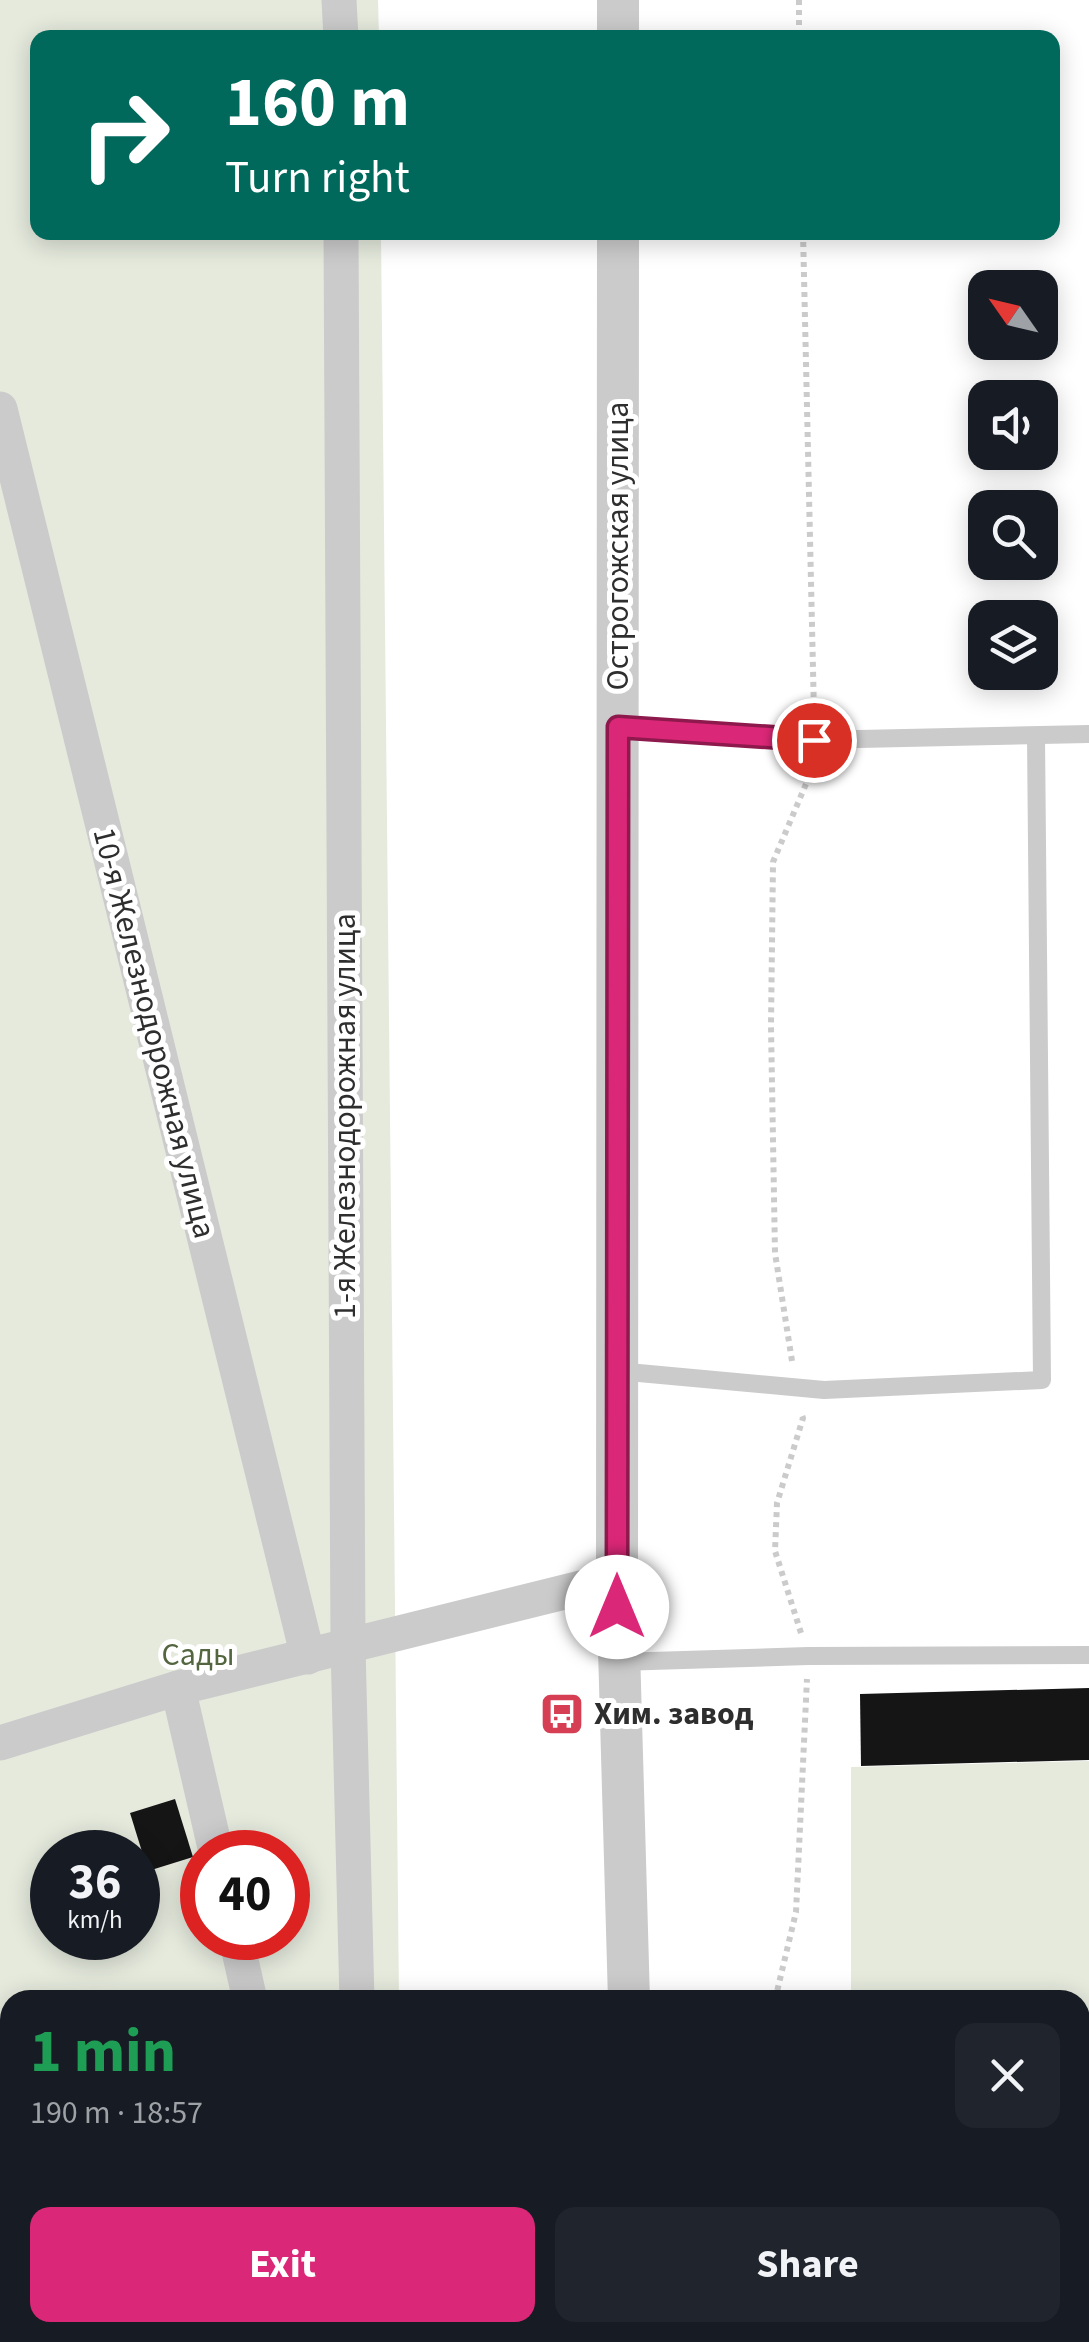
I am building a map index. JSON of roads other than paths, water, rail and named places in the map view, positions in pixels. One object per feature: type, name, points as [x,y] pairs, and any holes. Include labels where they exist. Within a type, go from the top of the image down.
[{"type":"street","points":[[618,0],[618,30]]},
{"type":"street","name":"1-я Железнодорожная улица","points":[[342,240],[348,1647],[357,1990]]},
{"type":"street","name":"Острогожская улица","points":[[618,240],[617,1579],[629,1990]]},
{"type":"street","name":"10-я Железнодорожная улица","points":[[0,409],[308,1657]]},
{"type":"street","points":[[0,1743],[178,1688],[617,1579]]},
{"type":"street","points":[[178,1688],[211,1830]]},
{"type":"street","points":[[241,1960],[248,1990]]},
{"type":"lane","points":[[618,727],[814,740],[1089,734]]},
{"type":"lane","points":[[617,1371],[824,1390],[1042,1380],[1036,737]]},
{"type":"lane","points":[[618,1662],[808,1656],[1089,1655]]},
{"type":"place","name":"Хим. завод","points":[[562,1714]]},
{"type":"park label","name":"Сады","points":[[198,1655]]}]
